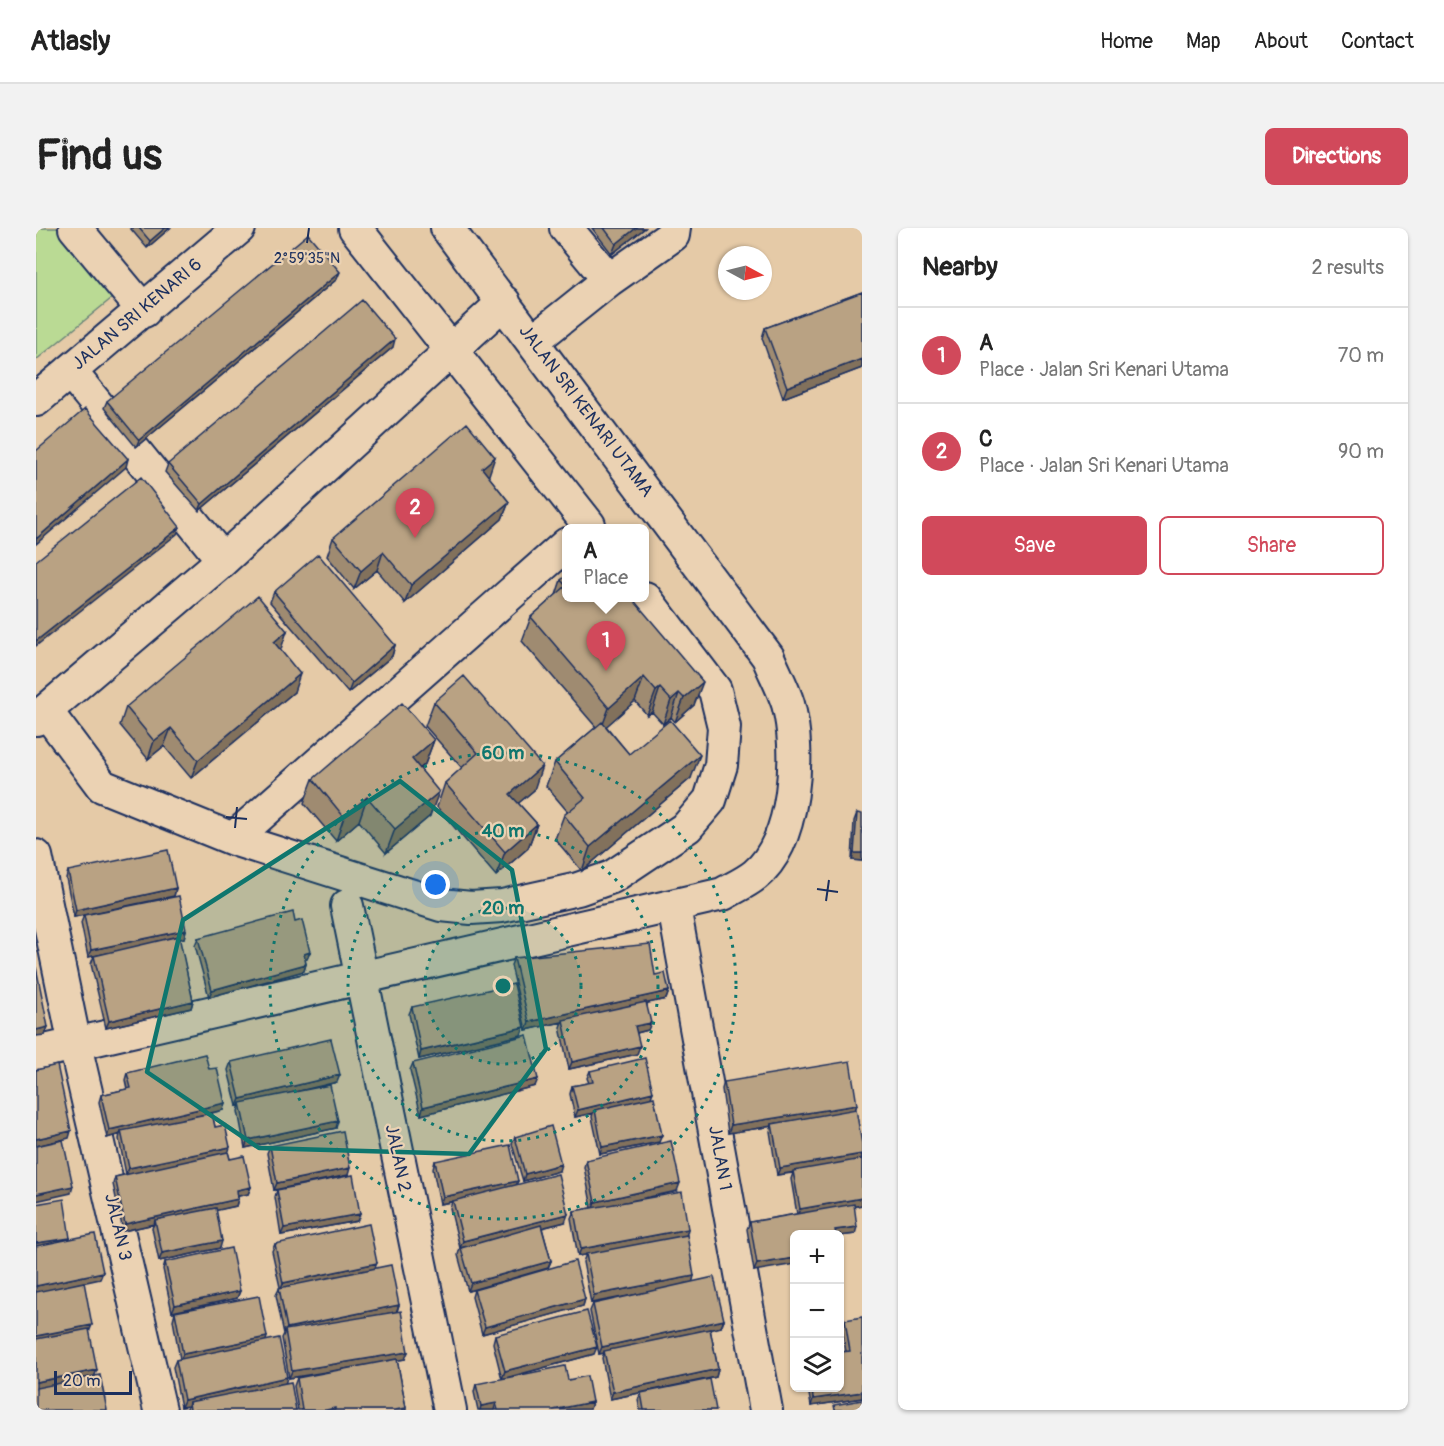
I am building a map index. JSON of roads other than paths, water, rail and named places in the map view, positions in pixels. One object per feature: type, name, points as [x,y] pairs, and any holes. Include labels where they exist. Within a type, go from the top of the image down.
[{"type":"street","points":[[75,228],[144,311]]},
{"type":"street","name":"JALAN SRI KENARI 6","points":[[36,400],[144,311],[239,228]]},
{"type":"street","points":[[355,228],[453,351],[577,524]]},
{"type":"street","name":"JALAN SRI KENARI UTAMA","points":[[36,1053],[723,894],[756,874],[779,842],[791,798],[796,750],[788,704],[768,657],[534,340],[447,228]]},
{"type":"street","points":[[566,228],[609,280]]},
{"type":"street","points":[[534,340],[609,280],[673,235],[674,228]]},
{"type":"street","points":[[504,302],[223,560],[41,715],[102,786],[233,840],[441,905],[471,908],[502,906],[578,889],[612,877],[687,827],[711,800],[721,765],[724,727],[715,690],[649,602]]},
{"type":"street","points":[[70,371],[223,560]]},
{"type":"street","points":[[233,840],[562,550]]},
{"type":"street","name":"JALAN 3","points":[[36,856],[75,1045],[160,1410]]},
{"type":"street","name":"JALAN 2","points":[[346,906],[450,1410]]},
{"type":"street","name":"JALAN 1","points":[[674,907],[766,1410]]},
{"type":"place","name":"C","points":[[415,538]]},
{"type":"place","name":"A","points":[[606,671]]}]
